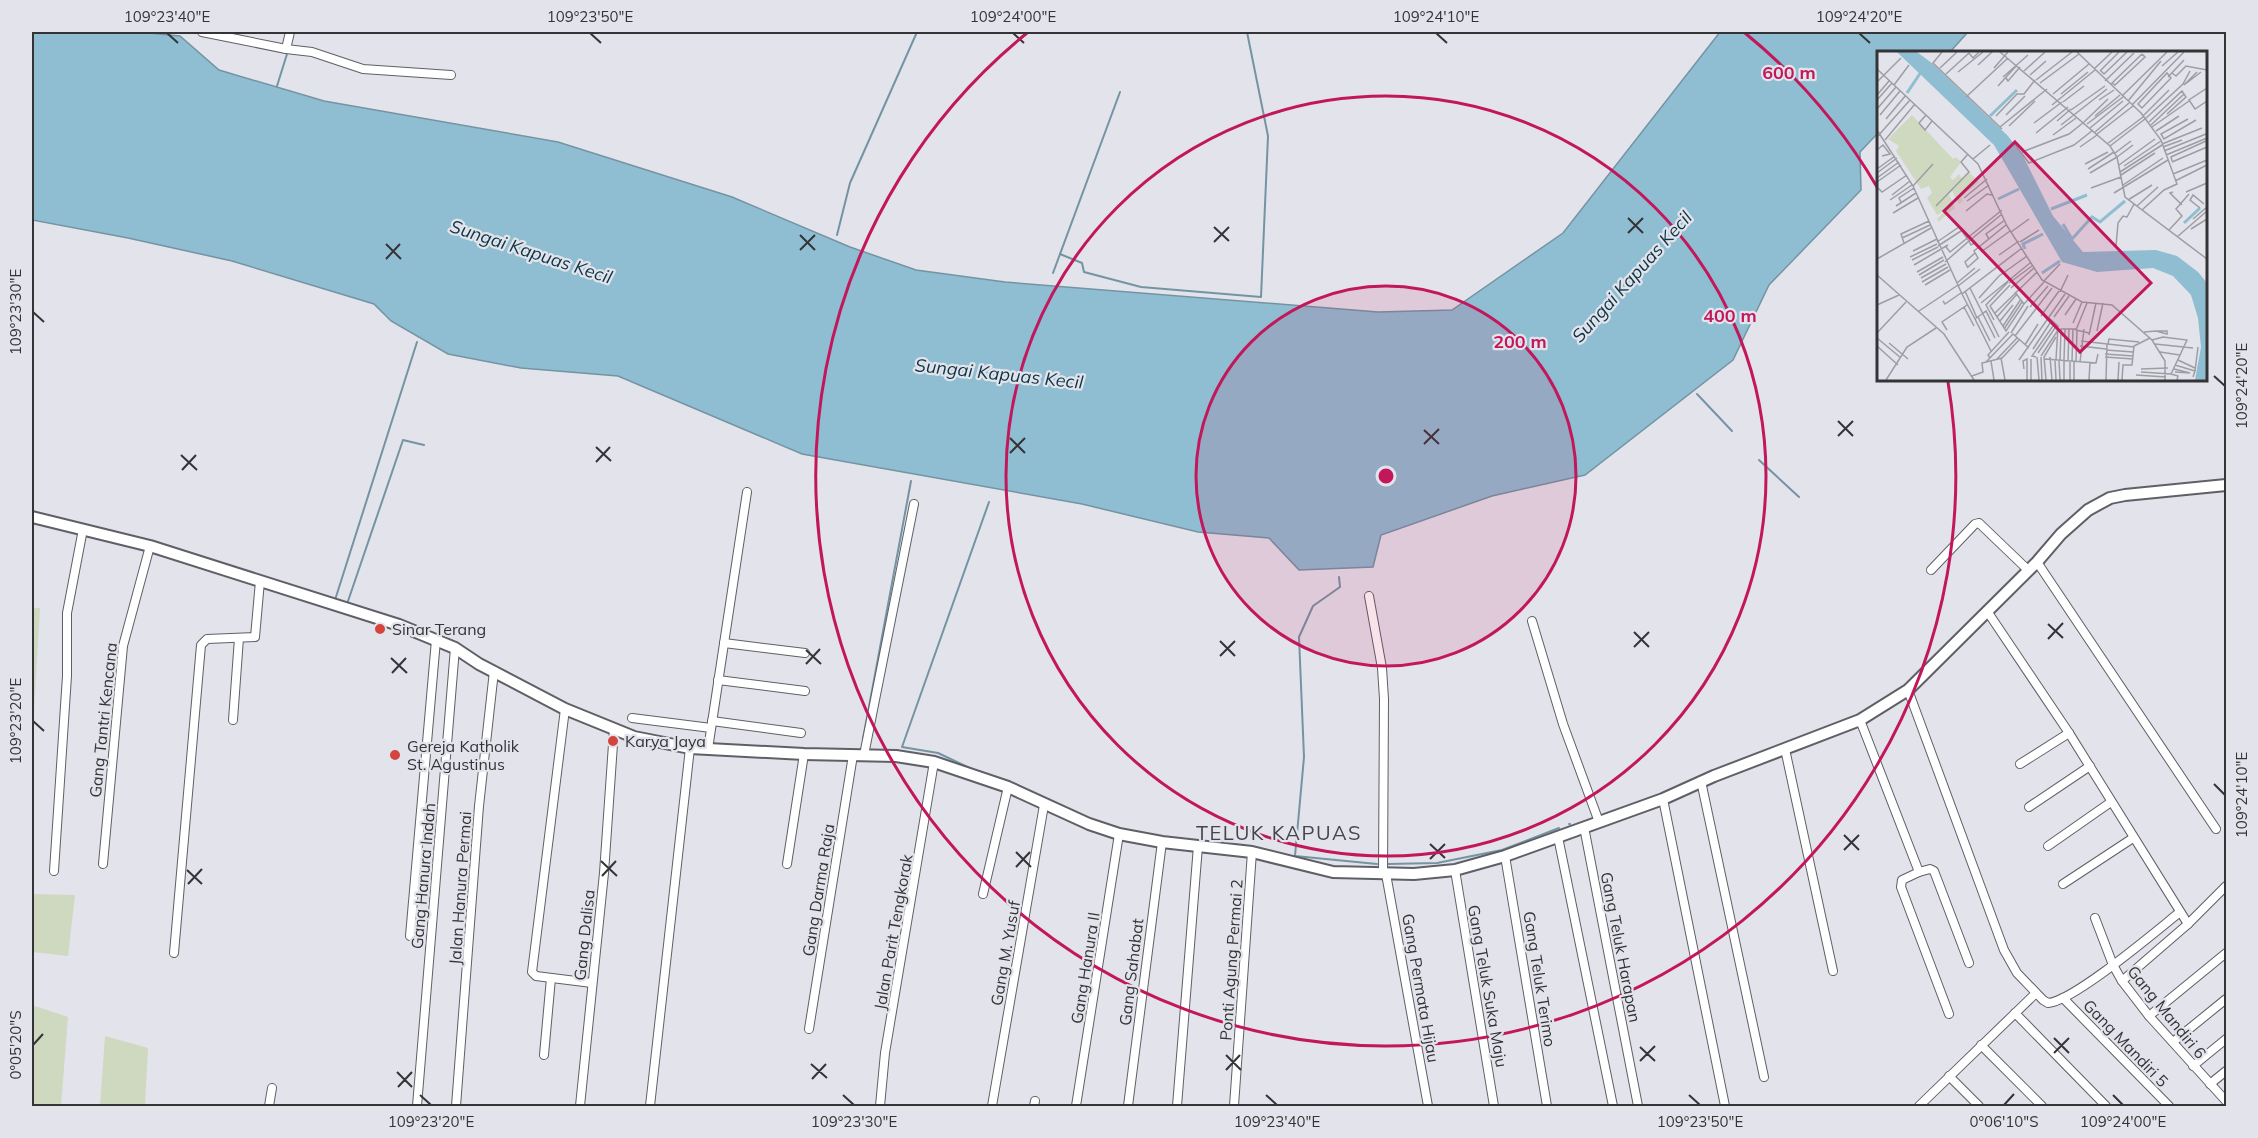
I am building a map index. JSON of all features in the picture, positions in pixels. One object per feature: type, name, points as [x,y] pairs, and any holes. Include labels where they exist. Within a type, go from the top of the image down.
[{"type":"main road","points":[[32,518],[150,546],[399,625],[455,648],[494,672],[565,709],[614,730],[649,740],[690,748],[896,756],[934,762],[1008,788],[1089,824],[1119,834],[1162,842],[1252,852],[1333,872],[1414,874],[1455,870],[1505,856],[1663,799],[1701,781],[1860,720],[1908,690],[2037,562],[2061,534],[2088,510],[2110,498],[2125,495],[2226,485]]},
{"type":"street","points":[[202,32],[312,52],[363,69],[451,75]]},
{"type":"street","points":[[286,49],[290,32]]},
{"type":"street","points":[[708,748],[747,492]]},
{"type":"street","points":[[864,755],[914,504]]},
{"type":"street","points":[[1931,570],[1975,524],[1979,523],[2028,570]]},
{"type":"street","points":[[54,871],[67,676],[67,613],[83,529]]},
{"type":"street","name":"Gang Tantri Kencana","points":[[103,864],[123,646],[150,546]]},
{"type":"street","points":[[2037,562],[2216,829]]},
{"type":"street","points":[[174,953],[201,645],[205,639],[252,639],[256,636],[260,581]]},
{"type":"street","name":"Gang Permata Hijau","points":[[1369,596],[1382,668],[1384,699],[1384,874],[1428,1107]]},
{"type":"street","points":[[1987,611],[2090,766],[2188,924]]},
{"type":"street","points":[[1532,621],[1563,724],[1599,822]]},
{"type":"street","points":[[233,720],[239,638]]},
{"type":"street","points":[[410,936],[436,640]]},
{"type":"street","points":[[724,643],[805,653]]},
{"type":"street","name":"Gang Hanura Indah","points":[[417,1107],[455,648]]},
{"type":"street","name":"Jalan Hanura Permai","points":[[456,1107],[478,818],[494,672]]},
{"type":"street","points":[[718,680],[805,691]]},
{"type":"street","points":[[1908,690],[2004,950],[2017,973],[2048,1003],[2063,998],[2113,965],[2180,912]]},
{"type":"street","points":[[565,709],[532,972],[536,976],[592,983]]},
{"type":"street","points":[[632,718],[801,733]]},
{"type":"street","points":[[1860,720],[1919,872]]},
{"type":"street","name":"Gang Dalisa","points":[[580,1107],[604,873],[614,730]]},
{"type":"street","points":[[2020,764],[2068,733]]},
{"type":"street","points":[[650,1107],[690,748]]},
{"type":"street","points":[[1785,749],[1833,971]]},
{"type":"street","points":[[787,864],[804,754]]},
{"type":"street","name":"Gang Darma Raja","points":[[809,1029],[853,754]]},
{"type":"street","name":"Jalan Parit Tengkorak","points":[[880,1107],[885,1053],[934,762]]},
{"type":"street","points":[[2029,807],[2090,766]]},
{"type":"street","points":[[1701,781],[1764,1077]]},
{"type":"street","points":[[983,894],[1008,788]]},
{"type":"street","points":[[1663,799],[1725,1107]]},
{"type":"street","points":[[2048,846],[2111,802]]},
{"type":"street","name":"Gang M. Yusuf","points":[[992,1107],[1044,805]]},
{"type":"street","name":"Gang Teluk Harapan","points":[[1584,827],[1638,1107]]},
{"type":"street","name":"Gang Hanura II","points":[[1076,1107],[1119,834]]},
{"type":"street","points":[[1558,837],[1613,1107]]},
{"type":"street","points":[[2063,884],[2133,838]]},
{"type":"street","name":"Gang Sahabat","points":[[1128,1107],[1162,842]]},
{"type":"street","points":[[1177,1107],[1198,846]]},
{"type":"street","name":"Ponti Agung Permai 2","points":[[1234,1107],[1252,852]]},
{"type":"street","name":"Gang Teluk Terimo","points":[[1505,856],[1547,1107]]},
{"type":"street","points":[[1949,1014],[1901,887],[1902,880],[1919,872],[1930,869],[1934,871],[1969,963]]},
{"type":"street","name":"Gang Teluk Suka Maju","points":[[1455,870],[1494,1107]]},
{"type":"street","points":[[2122,981],[2188,924],[2226,886]]},
{"type":"street","name":"Gang Mandiri 6","points":[[2095,918],[2113,965],[2122,981],[2149,1016],[2226,1101]]},
{"type":"street","points":[[2149,1016],[2226,953]]},
{"type":"street","points":[[544,1055],[551,978]]},
{"type":"street","points":[[1919,1107],[2036,993]]},
{"type":"street","name":"Gang Mandiri 5","points":[[2063,998],[2169,1107]]},
{"type":"street","points":[[2173,1042],[2226,999]]},
{"type":"street","points":[[2015,1013],[2106,1107]]},
{"type":"street","points":[[2193,1066],[2226,1039]]},
{"type":"street","points":[[1981,1045],[2042,1107]]},
{"type":"street","points":[[2210,1084],[2226,1071]]},
{"type":"street","points":[[1949,1076],[1979,1107]]},
{"type":"street","points":[[269,1107],[272,1088]]},
{"type":"green space","points":[[32,608],[40,608],[32,744]]},
{"type":"green space","points":[[32,894],[75,895],[68,956],[32,952]]},
{"type":"green space","points":[[32,1005],[68,1017],[61,1106],[32,1106]]},
{"type":"green space","points":[[105,1036],[148,1048],[145,1105],[152,1106],[100,1106]]},
{"type":"water","name":"Sungai Kapuas Kecil","points":[[32,32],[138,32],[180,36],[219,70],[324,101],[558,142],[732,197],[850,247],[916,270],[1005,282],[1378,312],[1452,310],[1563,233],[1720,32],[1968,32],[1951,51],[1877,51],[1877,134],[1860,152],[1861,190],[1769,285],[1733,360],[1585,475],[1492,496],[1381,535],[1373,567],[1299,570],[1269,538],[1198,532],[1082,504],[802,454],[618,376],[521,368],[448,354],[391,321],[374,304],[232,261],[32,220]]},
{"type":"waterway","points":[[837,235],[850,183],[917,32]]},
{"type":"waterway","points":[[1060,254],[1082,263],[1084,272],[1141,287],[1261,297],[1268,136],[1247,32]]},
{"type":"waterway","points":[[277,86],[287,54]]},
{"type":"waterway","points":[[1053,273],[1120,92]]},
{"type":"waterway","points":[[335,600],[417,342]]},
{"type":"waterway","points":[[1697,394],[1732,431]]},
{"type":"waterway","points":[[347,604],[403,440],[424,445]]},
{"type":"waterway","points":[[1759,460],[1799,497]]},
{"type":"waterway","points":[[863,739],[911,481]]},
{"type":"waterway","points":[[974,770],[938,753],[902,747],[989,502]]},
{"type":"waterway","points":[[1339,577],[1340,587],[1313,606],[1299,637],[1304,757],[1295,856],[1377,864]]},
{"type":"waterway","points":[[375,612],[386,615]]},
{"type":"waterway","points":[[1388,864],[1437,863],[1502,850],[1559,828]]},
{"type":"place","name":"Sinar Terang","points":[[380,629]]},
{"type":"place","name":"Karya Jaya","points":[[613,741]]},
{"type":"place","name":"Gereja Katholik St. Agustinus","points":[[395,755]]},
{"type":"district","name":"TELUK KAPUAS","points":[[1279,833]]}]
